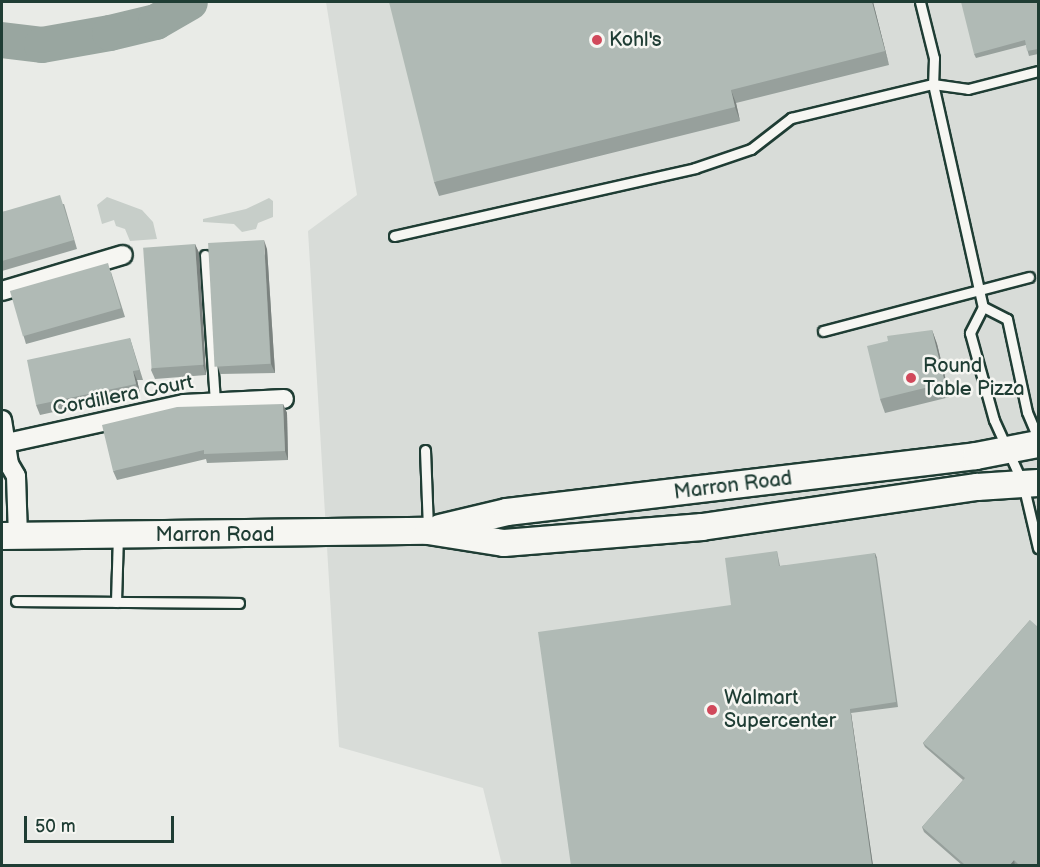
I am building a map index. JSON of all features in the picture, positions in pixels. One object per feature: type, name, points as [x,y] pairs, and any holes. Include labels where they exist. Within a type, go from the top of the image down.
[{"type":"street","points":[[2,291],[123,255]]},
{"type":"street","name":"Cordillera Court","points":[[7,443],[184,404],[284,399]]},
{"type":"street","points":[[2,420],[7,443],[5,470],[16,476],[10,536]]},
{"type":"street","name":"Marron Road","points":[[428,531],[507,512],[762,483],[1038,444]]},
{"type":"street","name":"Marron Road","points":[[10,536],[428,531],[516,542],[702,527],[1030,483]]},
{"type":"lane","points":[[920,2],[934,58],[933,84],[981,290],[983,307],[970,333],[994,420],[1007,449],[1030,483],[1038,548]]},
{"type":"lane","points":[[394,236],[695,168],[751,148],[791,118],[933,84],[968,89],[1038,71]]},
{"type":"lane","points":[[205,255],[215,401]]},
{"type":"lane","points":[[823,331],[1029,277]]},
{"type":"lane","points":[[983,307],[1007,318],[1027,412],[1038,438]]},
{"type":"lane","points":[[425,450],[428,531]]},
{"type":"lane","points":[[116,602],[117,536]]},
{"type":"lane","points":[[16,601],[239,603]]},
{"type":"shaded area","points":[[326,2],[1038,2],[1038,865],[502,865],[483,788],[339,747],[308,231],[357,195]]},
{"type":"shaded area","points":[[107,197],[142,210],[153,222],[157,239],[130,241],[125,229],[116,226],[114,220],[102,224],[97,205]]},
{"type":"shaded area","points":[[269,198],[273,201],[273,217],[258,223],[256,229],[242,232],[234,224],[203,222],[203,219],[246,209]]},
{"type":"building","points":[[389,2],[872,2],[885,51],[731,90],[735,107],[434,182]]},
{"type":"building","points":[[961,2],[1038,2],[1038,49],[1027,51],[1025,40],[974,54]]},
{"type":"building","points":[[60,195],[74,240],[2,261],[2,212]]},
{"type":"building","points":[[264,240],[270,364],[215,367],[208,243]]},
{"type":"building","points":[[195,244],[203,365],[152,368],[143,248]]},
{"type":"building","points":[[108,263],[121,308],[23,336],[10,291]]},
{"type":"building","name":"Round Table Pizza","points":[[932,330],[945,383],[880,399],[867,346],[888,341],[887,336]]},
{"type":"building","points":[[130,338],[139,370],[133,371],[136,384],[36,405],[27,360]]},
{"type":"building","points":[[283,404],[285,451],[204,454],[204,450],[113,471],[102,425],[177,407]]},
{"type":"building","name":"Walmart Supercenter","points":[[777,551],[779,566],[875,553],[896,702],[850,709],[872,866],[571,866],[538,632],[731,605],[725,558]]},
{"type":"building","points":[[1030,620],[1038,627],[1038,866],[1020,866],[1014,860],[1009,866],[963,866],[964,864],[922,827],[965,778],[923,743]]},
{"type":"waterway","points":[[2,40],[42,45],[110,33],[156,22],[190,2]]},
{"type":"place","name":"Kohl's","points":[[597,40]]},
{"type":"place","name":"Round Table Pizza","points":[[911,378]]},
{"type":"place","name":"Walmart Supercenter","points":[[712,710]]}]
